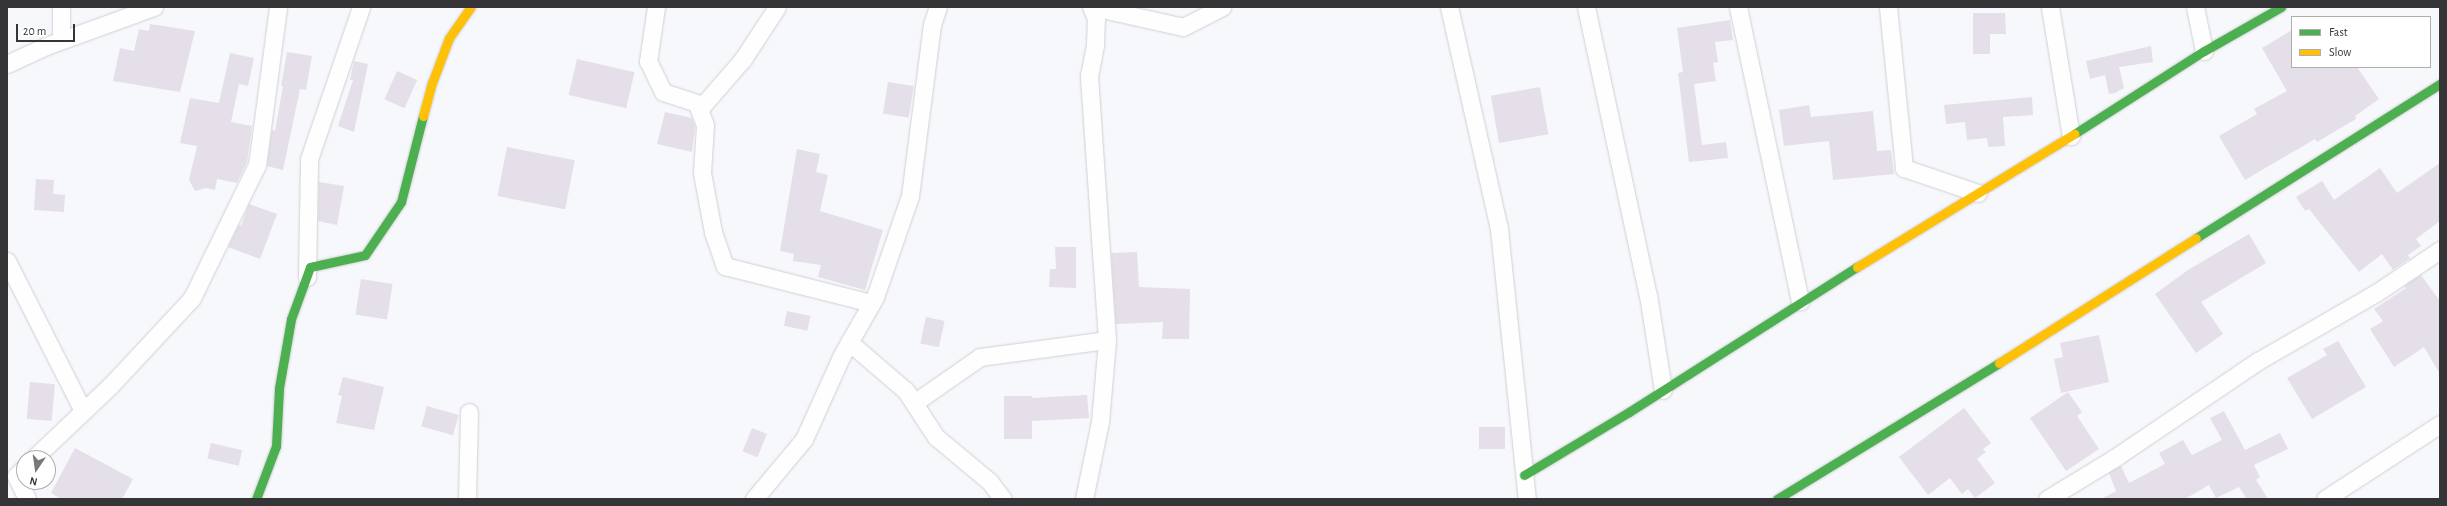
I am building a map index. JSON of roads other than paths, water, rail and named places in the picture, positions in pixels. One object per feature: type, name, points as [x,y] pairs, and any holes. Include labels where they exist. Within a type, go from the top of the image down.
[{"type":"street","points":[[61,7],[61,40]]},
{"type":"street","points":[[7,64],[128,11],[154,7]]},
{"type":"street","points":[[43,450],[84,411],[192,298],[257,165],[278,7]]},
{"type":"street","points":[[307,277],[309,159],[361,7]]},
{"type":"street","points":[[256,499],[276,446],[283,361],[291,319],[310,267],[365,255],[401,202],[432,84],[449,38],[471,7]]},
{"type":"street","points":[[656,7],[648,61],[663,92],[703,106],[743,58],[777,7]]},
{"type":"street","points":[[754,499],[804,439],[850,342],[871,303],[910,196],[932,25],[938,7]]},
{"type":"street","points":[[1084,499],[1100,422],[1107,340],[1089,76],[1095,45],[1096,18],[1092,7],[1111,9],[1183,27],[1222,7]]},
{"type":"street","points":[[1449,7],[1499,229],[1527,499]]},
{"type":"street","points":[[1586,7],[1648,295],[1663,390]]},
{"type":"street","points":[[1738,7],[1800,302]]},
{"type":"street","points":[[1888,7],[1904,168],[1978,193]]},
{"type":"street","points":[[2050,7],[2071,136]]},
{"type":"street","points":[[2195,7],[2204,52]]},
{"type":"street","points":[[1524,475],[1663,390],[1800,302],[2071,136],[2204,52],[2281,7]]},
{"type":"street","points":[[1777,499],[2031,343],[2440,84]]},
{"type":"street","points":[[697,104],[704,125],[702,173],[713,232],[724,266],[871,303]]},
{"type":"street","points":[[2047,499],[2116,457],[2258,361],[2376,293],[2440,250]]},
{"type":"street","points":[[7,261],[84,411]]},
{"type":"street","points":[[914,403],[980,357],[1107,340]]},
{"type":"street","points":[[850,342],[906,391],[936,437],[990,482],[1003,499]]},
{"type":"street","points":[[467,499],[469,412]]},
{"type":"street","points":[[2325,499],[2440,424]]}]
